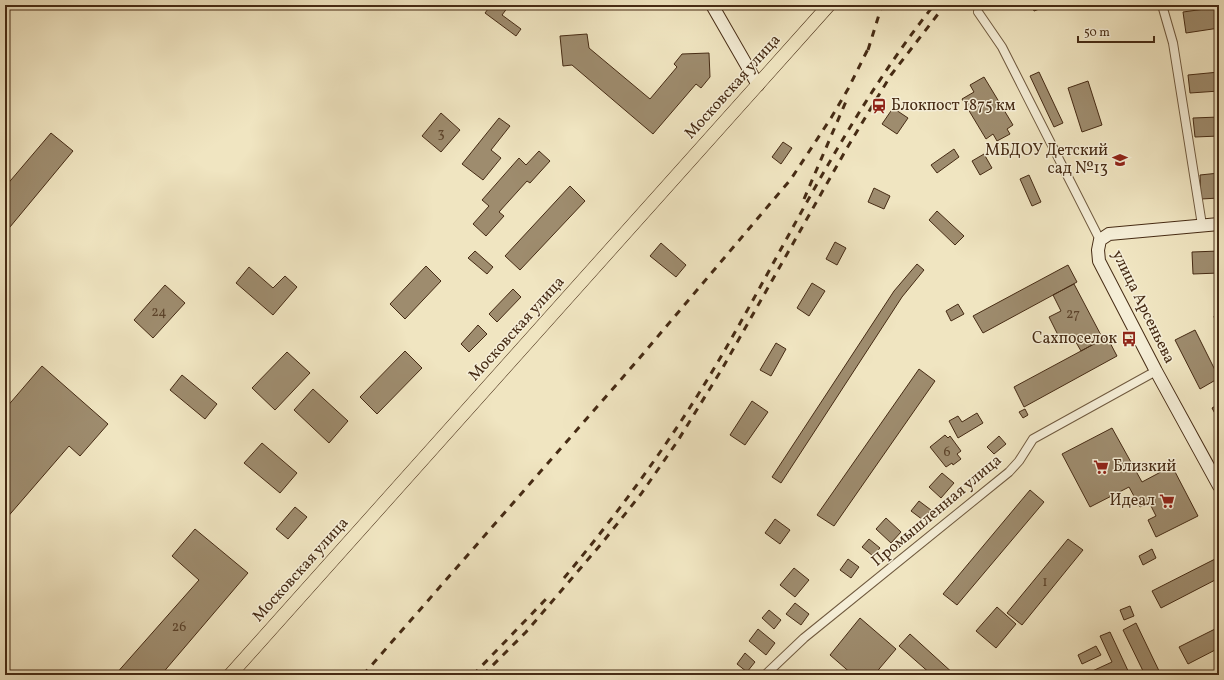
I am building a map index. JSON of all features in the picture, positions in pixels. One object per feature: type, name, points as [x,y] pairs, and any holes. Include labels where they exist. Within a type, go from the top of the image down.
[{"type":"main road","name":"Московская улица","points":[[230,675],[829,5]]},
{"type":"street","points":[[712,5],[758,85]]},
{"type":"street","points":[[1162,5],[1173,43],[1202,225]]},
{"type":"street","name":"улица Арсеньева","points":[[978,12],[1002,47],[1100,240],[1098,250],[1099,261],[1156,371],[1219,486]]},
{"type":"street","points":[[1100,240],[1109,234],[1219,224]]},
{"type":"street","name":"Промышленная улица","points":[[764,675],[804,638],[1009,472],[1019,461],[1033,440],[1156,371]]},
{"type":"building","points":[[491,5],[506,5],[508,7],[502,15],[521,29],[516,36],[485,13]]},
{"type":"building","points":[[1032,5],[1050,5],[1034,11]]},
{"type":"building","points":[[1219,7],[1219,28],[1186,33],[1183,12]]},
{"type":"building","points":[[587,34],[589,48],[650,99],[677,67],[674,64],[682,54],[709,53],[710,77],[701,88],[696,84],[653,134],[572,65],[563,66],[560,36]]},
{"type":"building","points":[[1039,72],[1063,123],[1054,127],[1030,76]]},
{"type":"building","points":[[1219,72],[1219,91],[1190,93],[1188,75]]},
{"type":"building","points":[[984,77],[1013,125],[1007,129],[1010,134],[997,141],[993,134],[986,139],[962,99],[974,92],[970,85]]},
{"type":"building","points":[[1088,81],[1102,125],[1082,132],[1068,88]]},
{"type":"building","points":[[893,108],[908,118],[897,134],[882,124]]},
{"type":"building","points":[[441,113],[460,130],[441,152],[422,136]]},
{"type":"building","points":[[1219,117],[1219,136],[1195,137],[1193,118]]},
{"type":"building","points":[[499,118],[510,126],[491,150],[501,158],[483,180],[462,164]]},
{"type":"building","points":[[51,133],[73,151],[5,233],[5,187]]},
{"type":"building","points":[[783,142],[792,148],[781,164],[772,157]]},
{"type":"building","points":[[954,149],[959,157],[937,173],[931,165]]},
{"type":"building","points":[[539,151],[550,161],[530,183],[527,181],[499,212],[504,216],[486,236],[473,224],[489,206],[482,200],[519,158],[526,165]]},
{"type":"building","points":[[984,154],[992,168],[980,175],[972,161]]},
{"type":"building","points":[[1219,173],[1219,198],[1201,199],[1200,175]]},
{"type":"building","points":[[1029,175],[1041,202],[1032,206],[1020,179]]},
{"type":"building","points":[[570,186],[585,201],[520,270],[505,256]]},
{"type":"building","points":[[874,188],[890,196],[884,209],[868,202]]},
{"type":"building","points":[[937,211],[964,236],[955,245],[929,220]]},
{"type":"building","points":[[835,242],[846,248],[837,265],[826,259]]},
{"type":"building","points":[[661,243],[686,265],[676,277],[650,256]]},
{"type":"building","points":[[475,251],[493,267],[487,274],[468,258]]},
{"type":"building","points":[[1219,251],[1219,273],[1193,274],[1192,252]]},
{"type":"building","points":[[917,264],[924,270],[902,297],[781,483],[772,477],[894,291]]},
{"type":"building","points":[[1068,265],[1077,282],[983,333],[973,316]]},
{"type":"building","points":[[426,266],[441,281],[405,319],[390,304]]},
{"type":"building","points":[[249,267],[273,288],[285,276],[297,287],[273,315],[236,283]]},
{"type":"building","points":[[812,283],[825,291],[809,316],[797,308]]},
{"type":"building","points":[[1074,284],[1103,339],[1081,351],[1073,337],[1062,343],[1049,317],[1061,311],[1053,295]]},
{"type":"building","points":[[165,285],[185,303],[153,338],[134,320]]},
{"type":"building","points":[[513,289],[521,297],[497,322],[489,314]]},
{"type":"building","points":[[958,304],[964,314],[951,321],[946,311]]},
{"type":"building","points":[[1214,316],[1219,316],[1219,342]]},
{"type":"building","points":[[478,325],[487,334],[469,352],[461,344]]},
{"type":"building","points":[[1195,330],[1219,378],[1200,389],[1175,340]]},
{"type":"building","points":[[1107,337],[1117,356],[1024,407],[1014,387]]},
{"type":"building","points":[[776,343],[786,349],[771,376],[760,370]]},
{"type":"building","points":[[405,351],[422,368],[377,414],[360,397]]},
{"type":"building","points":[[287,352],[310,373],[275,410],[252,388]]},
{"type":"building","points":[[42,366],[108,424],[80,456],[69,446],[5,520],[5,409]]},
{"type":"building","points":[[919,369],[935,381],[834,526],[817,515]]},
{"type":"building","points":[[182,375],[217,404],[205,419],[170,390]]},
{"type":"building","points":[[313,389],[348,421],[329,443],[294,410]]},
{"type":"building","points":[[752,401],[768,412],[745,445],[730,435]]},
{"type":"building","points":[[1219,404],[1219,421],[1212,408]]},
{"type":"building","points":[[1025,409],[1028,415],[1023,418],[1019,412]]},
{"type":"building","points":[[977,413],[983,423],[958,438],[949,421],[958,416],[962,422]]},
{"type":"building","points":[[1112,428],[1142,482],[1172,466],[1198,516],[1156,537],[1148,520],[1156,516],[1149,502],[1140,507],[1129,487],[1090,507],[1062,454]]},
{"type":"building","points":[[945,435],[948,438],[950,436],[961,451],[957,454],[961,459],[953,465],[952,463],[946,467],[930,447]]},
{"type":"building","points":[[999,436],[1006,444],[994,454],[987,447]]},
{"type":"building","points":[[262,443],[297,473],[280,493],[244,463]]},
{"type":"building","points":[[942,473],[954,483],[941,498],[929,487]]},
{"type":"building","points":[[1030,490],[1044,502],[957,605],[943,594]]},
{"type":"building","points":[[919,501],[931,510],[923,520],[911,511]]},
{"type":"building","points":[[295,507],[307,517],[288,539],[276,529]]},
{"type":"building","points":[[886,518],[901,532],[891,543],[876,529]]},
{"type":"building","points":[[775,519],[790,530],[780,544],[765,533]]},
{"type":"building","points":[[195,529],[248,573],[161,675],[115,675],[199,580],[172,556]]},
{"type":"building","points":[[869,539],[880,548],[873,556],[862,547]]},
{"type":"building","points":[[1068,539],[1083,550],[1022,625],[1007,613]]},
{"type":"building","points":[[1152,549],[1156,558],[1143,565],[1139,556]]},
{"type":"building","points":[[1219,557],[1219,578],[1161,608],[1152,591]]},
{"type":"building","points":[[848,559],[859,567],[851,578],[840,570]]},
{"type":"building","points":[[794,568],[809,580],[795,597],[780,585]]},
{"type":"building","points":[[795,603],[809,614],[801,625],[786,614]]},
{"type":"building","points":[[1130,606],[1134,616],[1124,620],[1120,610]]},
{"type":"building","points":[[997,607],[1016,624],[996,648],[976,631]]},
{"type":"building","points":[[769,610],[781,620],[774,629],[762,618]]},
{"type":"building","points":[[860,618],[896,649],[874,675],[853,675],[830,655]]},
{"type":"building","points":[[1136,623],[1161,675],[1145,675],[1123,630]]},
{"type":"building","points":[[1219,627],[1219,648],[1188,664],[1179,647]]},
{"type":"building","points":[[758,629],[775,643],[766,655],[749,641]]},
{"type":"building","points":[[1110,632],[1130,675],[1088,675],[1088,673],[1112,662],[1100,636]]},
{"type":"building","points":[[910,634],[955,675],[932,675],[899,646]]},
{"type":"building","points":[[1096,646],[1101,655],[1082,664],[1078,655]]},
{"type":"building","points":[[745,653],[755,662],[747,672],[737,664]]},
{"type":"railway","points":[[868,50],[882,5]]},
{"type":"railway","points":[[564,578],[608,523],[670,438],[726,348],[849,129],[904,45],[934,5]]},
{"type":"railway","points":[[483,675],[526,632],[602,543],[641,494],[677,442],[722,369],[847,148],[891,75],[945,5]]},
{"type":"railway","points":[[363,675],[637,361],[791,179],[831,118],[848,89],[870,45]]},
{"type":"railway","points":[[804,199],[847,99]]},
{"type":"railway","points":[[473,675],[547,598]]},
{"type":"place","name":"Блокпост 1875 км","points":[[879,106]]},
{"type":"place","name":"МБДОУ Детский сад №13","points":[[1120,160]]},
{"type":"place","name":"Сахпоселок","points":[[1129,339]]},
{"type":"place","name":"Близкий","points":[[1101,467]]},
{"type":"place","name":"Идеал","points":[[1167,501]]}]
